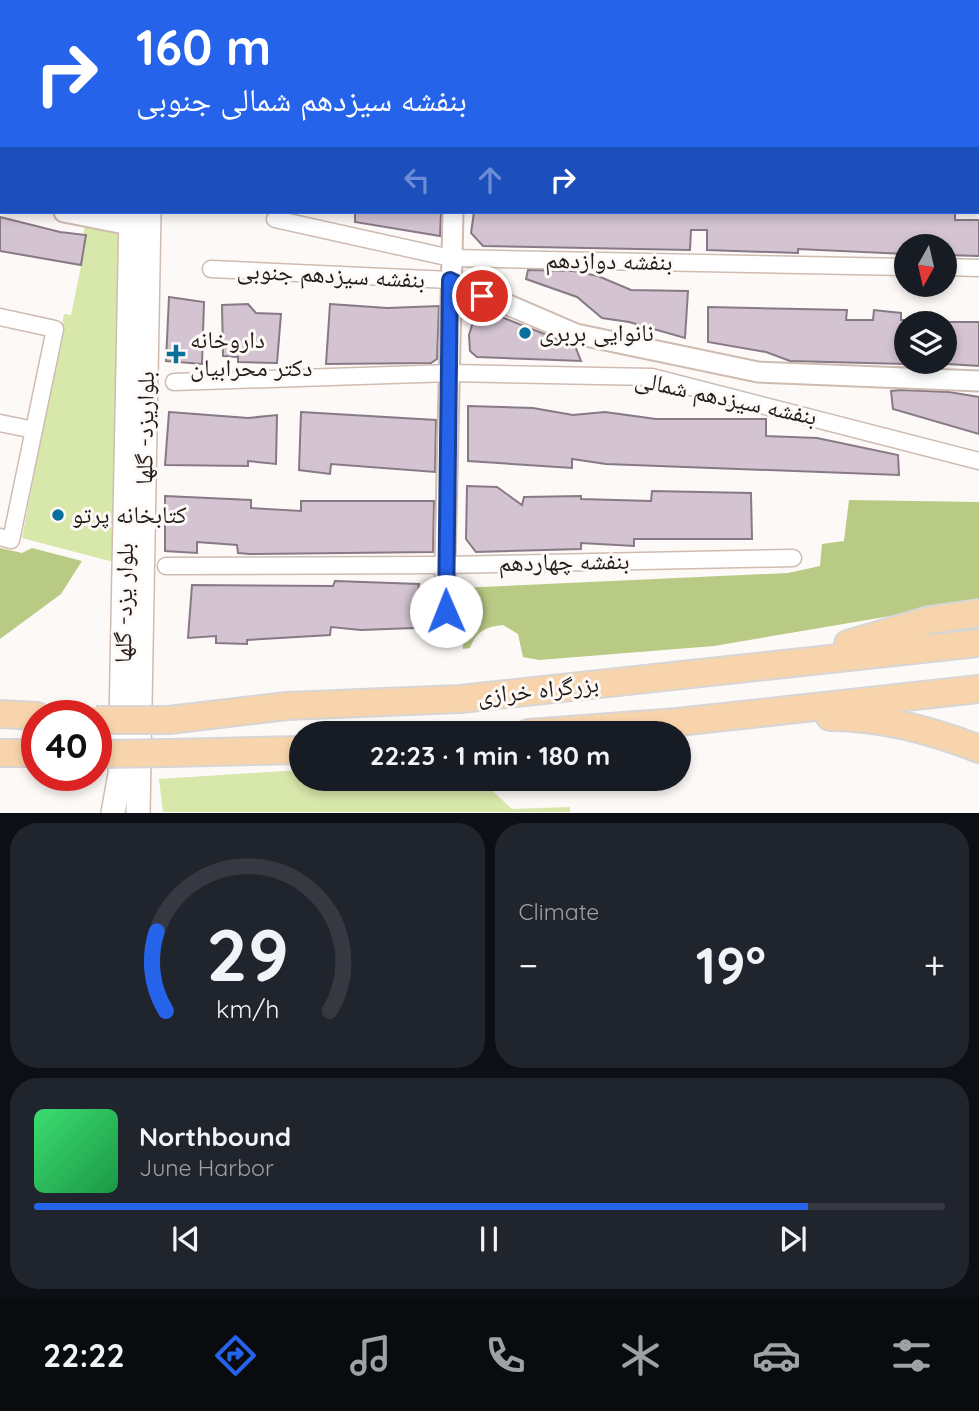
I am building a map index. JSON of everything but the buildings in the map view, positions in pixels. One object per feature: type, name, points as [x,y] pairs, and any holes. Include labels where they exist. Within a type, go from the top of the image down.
[{"type":"highway","points":[[781,663],[930,620],[979,613]]},
{"type":"highway","name":"بزرگراه خرازی","points":[[112,720],[169,720],[288,706],[460,699],[979,643]]},
{"type":"highway","name":"بزرگراه خرازی","points":[[687,721],[979,689]]},
{"type":"highway","points":[[0,714],[21,715]]},
{"type":"highway","points":[[691,722],[844,717],[895,723],[943,735],[979,749]]},
{"type":"highway","points":[[112,754],[289,750]]},
{"type":"highway","points":[[0,753],[21,753]]},
{"type":"main road","name":"بلوار یزد- گلها","points":[[113,813],[120,774],[140,216]]},
{"type":"main road","name":"بلواریزد- گلها","points":[[138,813],[140,216]]},
{"type":"street","points":[[102,214],[140,216]]},
{"type":"street","points":[[446,634],[445,565],[453,214]]},
{"type":"street","name":"بنفشه دوازدهم","points":[[275,219],[451,258],[894,267]]},
{"type":"street","points":[[957,267],[979,268]]},
{"type":"street","name":"بنفشه سیزدهم جنوبی","points":[[211,269],[450,280]]},
{"type":"street","points":[[450,280],[576,334],[725,367],[758,372],[979,381]]},
{"type":"street","points":[[0,317],[55,329],[34,430],[6,539]]},
{"type":"street","name":"بنفشه سیزدهم شمالی","points":[[174,382],[451,373],[652,377],[979,461]]},
{"type":"street","points":[[0,423],[34,430]]},
{"type":"street","name":"بنفشه چهاردهم","points":[[166,566],[445,565],[793,558]]},
{"type":"green space","points":[[85,220],[125,230],[121,564],[22,538],[64,314],[71,315],[86,242],[83,241]]},
{"type":"green space","points":[[849,500],[979,502],[979,601],[714,646],[539,660],[523,657],[518,634],[503,625],[482,631],[470,648],[463,649],[460,588],[788,573],[820,566],[822,544],[844,541]]},
{"type":"green space","points":[[0,548],[22,553],[32,548],[82,561],[61,594],[0,639]]},
{"type":"green space","points":[[289,771],[289,791],[493,791],[512,809],[570,807],[570,812],[163,812],[159,779]]},
{"type":"place","name":"نانوایی بربری","points":[[525,333]]},
{"type":"place","name":"داروخانه دکتر محرابیان","points":[[176,354]]},
{"type":"place","name":"كتابخانه پرتو","points":[[58,515]]},
{"type":"route","points":[[446,611],[451,373],[450,280],[482,296]]}]
